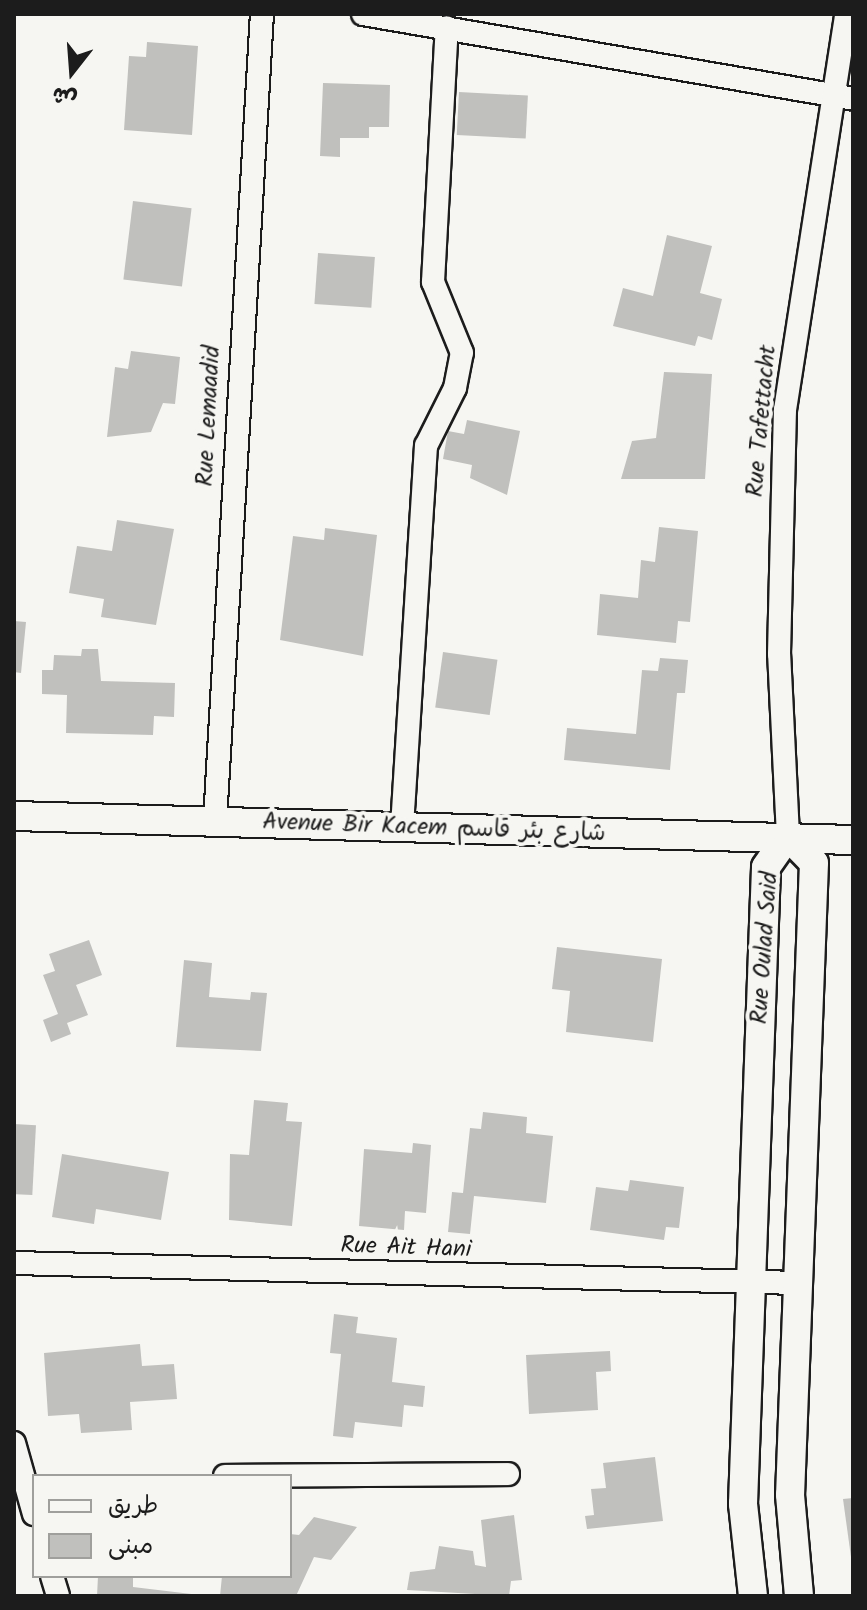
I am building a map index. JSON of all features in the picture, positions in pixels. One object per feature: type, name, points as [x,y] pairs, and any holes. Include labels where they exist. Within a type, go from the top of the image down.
[{"type":"street","name":"Rue Lemaadid","points":[[215,821],[262,14]]},
{"type":"street","points":[[363,14],[853,99]]},
{"type":"street","name":"Rue Tafettacht","points":[[788,836],[781,472],[830,93],[846,14]]},
{"type":"street","points":[[402,827],[426,446],[455,388],[462,353],[433,282],[447,27]]},
{"type":"street","name":"Avenue Bir Kacem شارع بئر قاسم","points":[[14,816],[853,840]]},
{"type":"street","name":"Rue Oulad Said","points":[[753,1596],[743,1504],[766,867],[788,836],[814,863],[790,1522],[799,1596]]},
{"type":"street","name":"Rue Ait Hani","points":[[14,1263],[797,1283]]},
{"type":"street","points":[[14,1443],[29,1477],[32,1499]]},
{"type":"street","points":[[292,1476],[508,1474]]},
{"type":"building","points":[[147,42],[198,46],[192,135],[124,130],[129,56],[146,57]]},
{"type":"building","points":[[323,83],[390,85],[389,127],[369,127],[369,138],[340,138],[340,157],[320,156]]},
{"type":"building","points":[[459,92],[528,96],[526,139],[457,135]]},
{"type":"building","points":[[133,201],[192,208],[182,287],[123,279]]},
{"type":"building","points":[[667,235],[712,246],[700,293],[722,299],[712,340],[698,336],[695,346],[613,326],[623,288],[653,296]]},
{"type":"building","points":[[318,253],[375,257],[371,308],[314,304]]},
{"type":"building","points":[[131,351],[180,357],[175,404],[163,403],[151,432],[107,437],[115,367],[128,369]]},
{"type":"building","points":[[664,372],[712,374],[705,479],[621,479],[632,441],[656,438]]},
{"type":"building","points":[[467,420],[520,431],[507,495],[470,478],[472,465],[443,459],[448,431],[464,434]]},
{"type":"building","points":[[117,520],[174,529],[156,625],[101,617],[104,599],[69,593],[77,546],[112,551]]},
{"type":"building","points":[[659,527],[698,531],[690,622],[678,621],[676,643],[597,635],[600,594],[638,598],[641,560],[655,562]]},
{"type":"building","points":[[325,528],[377,535],[363,656],[280,640],[293,536],[324,540]]},
{"type":"building","points":[[14,621],[26,622],[21,673],[14,672]]},
{"type":"building","points":[[82,649],[98,649],[101,681],[175,683],[174,717],[154,716],[153,735],[66,733],[67,695],[42,694],[42,670],[53,670],[54,655],[81,656]]},
{"type":"building","points":[[443,652],[497,660],[490,715],[435,707]]},
{"type":"building","points":[[660,658],[688,660],[685,693],[677,693],[670,770],[564,760],[567,728],[636,734],[642,670],[658,671]]},
{"type":"building","points":[[89,940],[102,975],[76,985],[88,1015],[67,1023],[71,1034],[51,1042],[43,1020],[58,1014],[43,975],[55,971],[49,954]]},
{"type":"building","points":[[557,947],[662,959],[653,1042],[566,1032],[570,991],[552,989]]},
{"type":"building","points":[[184,960],[212,963],[209,997],[250,1000],[251,992],[267,993],[261,1051],[176,1047]]},
{"type":"building","points":[[254,1100],[288,1103],[286,1121],[302,1122],[292,1226],[229,1220],[230,1154],[249,1155]]},
{"type":"building","points":[[483,1112],[527,1117],[526,1133],[553,1136],[546,1203],[474,1196],[470,1234],[448,1232],[452,1192],[463,1193],[470,1128],[481,1129]]},
{"type":"building","points":[[14,1124],[36,1125],[32,1195],[14,1194]]},
{"type":"building","points":[[413,1143],[431,1145],[426,1213],[405,1211],[404,1230],[359,1226],[364,1149],[412,1153]]},
{"type":"building","points":[[62,1154],[169,1172],[161,1220],[96,1209],[94,1224],[52,1217]]},
{"type":"building","points":[[630,1180],[684,1187],[679,1228],[666,1227],[664,1240],[590,1230],[596,1187],[628,1191]]},
{"type":"building","points":[[334,1314],[358,1317],[356,1333],[397,1338],[392,1382],[425,1386],[423,1407],[404,1405],[402,1427],[355,1422],[353,1438],[333,1436],[341,1354],[330,1353]]},
{"type":"building","points":[[140,1344],[142,1366],[174,1364],[177,1399],[130,1402],[132,1430],[81,1433],[79,1414],[48,1416],[44,1353]]},
{"type":"building","points":[[610,1351],[611,1371],[596,1372],[598,1410],[529,1414],[526,1355]]},
{"type":"building","points":[[655,1457],[663,1521],[587,1529],[585,1516],[594,1515],[591,1489],[606,1488],[603,1463]]},
{"type":"building","points":[[853,1498],[853,1557],[851,1557],[843,1499]]},
{"type":"building","points":[[514,1515],[522,1580],[511,1581],[509,1596],[407,1590],[410,1572],[435,1569],[439,1546],[473,1551],[475,1565],[486,1567],[481,1520]]},
{"type":"building","points":[[314,1517],[357,1527],[331,1560],[314,1557],[296,1596],[220,1596],[222,1578],[292,1578],[292,1534],[299,1535]]},
{"type":"building","points":[[98,1578],[133,1578],[133,1587],[208,1596],[97,1596]]}]
